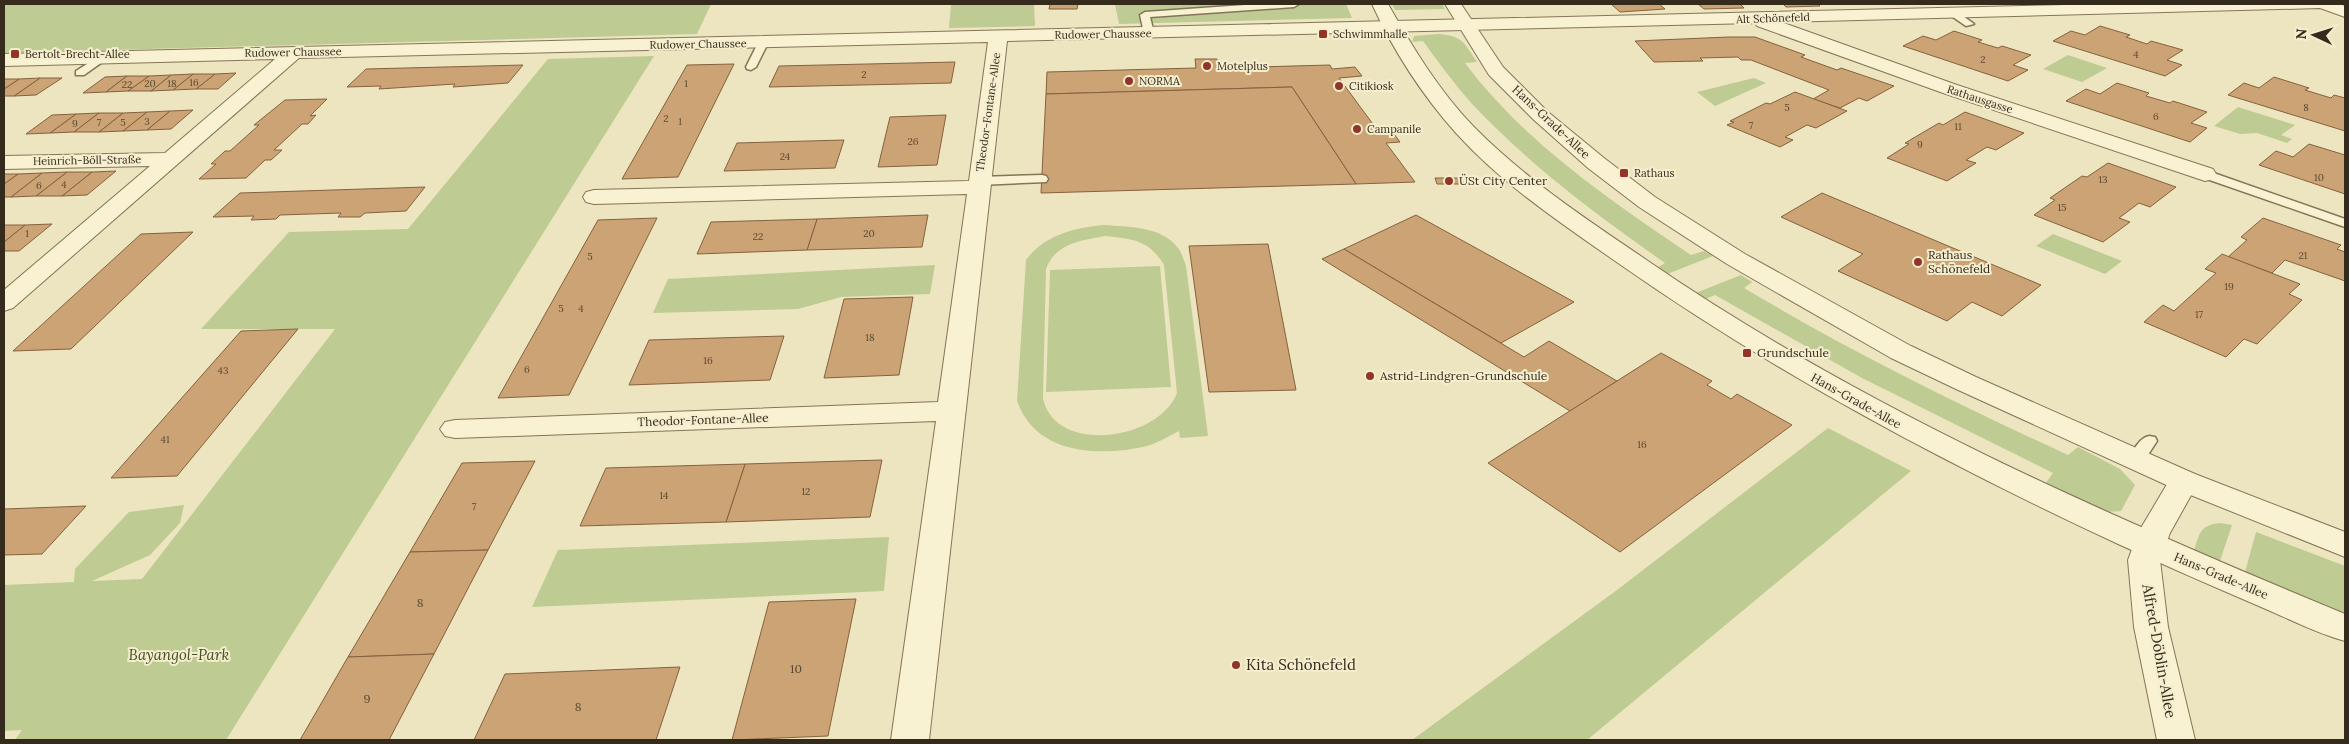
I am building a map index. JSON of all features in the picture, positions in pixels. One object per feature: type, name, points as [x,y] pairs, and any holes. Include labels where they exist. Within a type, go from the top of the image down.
[{"type":"street","name":"Hans-Grade-Allee","points":[[1380,4],[1414,65],[1451,114],[1500,162],[1533,190],[1664,286],[1752,343],[1893,422],[2149,545],[2345,628]]},
{"type":"street","name":"Hans-Grade-Allee","points":[[1453,4],[1496,71],[1540,116],[1596,164],[1690,230],[1736,259],[1901,352],[2142,451],[2184,481],[2345,545]]},
{"type":"street","name":"Alt Schönefeld","points":[[1392,28],[2150,6],[2315,4]]},
{"type":"street","points":[[2325,4],[2345,12]]},
{"type":"street","name":"Rathausgasse","points":[[1758,18],[1767,25],[1783,31],[2205,174]]},
{"type":"street","name":"Rudower Chaussee","points":[[4,60],[102,64],[124,56],[1392,28]]},
{"type":"street","name":"Theodor-Fontane-Allee","points":[[910,740],[979,184],[997,59],[998,37]]},
{"type":"street","points":[[9,294],[295,52]]},
{"type":"street","name":"Heinrich-Böll-Straße","points":[[4,162],[171,158]]},
{"type":"street","name":"Theodor-Fontane-Allee","points":[[594,198],[979,184]]},
{"type":"street","name":"Theodor-Fontane-Allee","points":[[455,430],[950,411]]},
{"type":"street","name":"Alfred-Döblin-Allee","points":[[2176,740],[2151,627],[2144,560],[2149,545],[2184,481]]},
{"type":"lane","points":[[1149,33],[1145,15],[1294,4]]},
{"type":"lane","points":[[1953,13],[1968,24]]},
{"type":"lane","points":[[751,67],[763,43]]},
{"type":"lane","points":[[80,73],[102,64]]},
{"type":"lane","points":[[2205,174],[2345,222]]},
{"type":"lane","points":[[979,184],[1042,179]]},
{"type":"green space","points":[[4,4],[711,4],[697,34],[4,53]]},
{"type":"green space","points":[[951,4],[1034,4],[1035,26],[949,28]]},
{"type":"green space","points":[[1115,4],[1346,4],[1352,18],[1119,24]]},
{"type":"green space","points":[[1392,4],[1442,4],[1445,9],[1395,10]]},
{"type":"green space","points":[[1439,34],[1453,37],[1462,42],[1477,62],[1465,63],[1489,92],[1514,119],[1570,168],[1630,213],[1691,255],[1704,251],[1713,256],[1665,275],[1655,269],[1665,263],[1565,189],[1518,149],[1473,105],[1453,82],[1423,41],[1412,42],[1414,36]]},
{"type":"green space","points":[[2068,55],[2107,68],[2082,82],[2043,69]]},
{"type":"green space","name":"Bayangol-Park","points":[[654,56],[226,740],[15,740],[22,730],[4,731],[4,585],[74,582],[75,569],[129,512],[184,505],[180,523],[150,555],[92,581],[142,579],[335,329],[201,329],[289,232],[408,229],[548,59]]},
{"type":"green space","points":[[1754,78],[1766,83],[1715,106],[1697,92]]},
{"type":"green space","points":[[2238,107],[2295,125],[2281,135],[2292,139],[2287,143],[2257,133],[2240,134],[2214,126]]},
{"type":"green space","points":[[1104,225],[1144,229],[1163,235],[1181,252],[1186,266],[1208,436],[1180,438],[1179,431],[1147,446],[1128,449],[1090,451],[1071,448],[1054,442],[1039,432],[1026,419],[1017,401],[1026,260],[1042,244],[1060,234],[1081,228]],"holes":[[[1106,236],[1140,242],[1152,250],[1164,265],[1177,393],[1167,409],[1150,422],[1130,431],[1107,435],[1085,434],[1066,428],[1051,416],[1043,398],[1046,269],[1050,260],[1063,248],[1079,241]]]},
{"type":"green space","points":[[2053,234],[2122,261],[2105,274],[2036,246]]},
{"type":"green space","points":[[935,265],[930,294],[841,297],[798,309],[653,313],[668,279]]},
{"type":"green space","points":[[1160,266],[1171,387],[1046,392],[1050,270]]},
{"type":"green space","points":[[1741,275],[1752,282],[1744,288],[1903,376],[2068,455],[2078,447],[2120,469],[2135,485],[2121,511],[2106,512],[2045,484],[2053,473],[1862,378],[1715,295],[1703,300],[1693,294]]},
{"type":"green space","points":[[1828,428],[1911,471],[1587,740],[1412,740],[1617,590]]},
{"type":"green space","points":[[2220,523],[2232,525],[2220,561],[2194,550],[2202,531],[2208,526]]},
{"type":"green space","points":[[2256,532],[2345,566],[2345,614],[2245,572]]},
{"type":"green space","points":[[889,537],[884,591],[532,607],[558,550]]},
{"type":"building","points":[[1050,4],[1078,4],[1077,9],[1049,9]]},
{"type":"building","points":[[1611,4],[1659,4],[1665,9],[1620,12]]},
{"type":"building","points":[[1698,4],[1740,4],[1744,8],[1704,9]]},
{"type":"building","points":[[1783,4],[1818,4],[1820,6],[1786,7]]},
{"type":"building","points":[[2100,26],[2130,35],[2126,37],[2147,44],[2151,41],[2183,50],[2167,60],[2182,65],[2165,76],[2053,41],[2071,31],[2085,35]]},
{"type":"building","points":[[1954,31],[1982,40],[1978,42],[1998,48],[2002,46],[2031,55],[2013,65],[2028,70],[2008,81],[1903,46],[1923,36],[1936,40]]},
{"type":"building","points":[[1755,37],[1805,55],[1801,57],[1837,70],[1841,68],[1894,86],[1867,101],[1859,98],[1840,108],[1813,99],[1829,90],[1751,60],[1741,60],[1738,57],[1700,58],[1703,61],[1654,62],[1635,41]]},
{"type":"building","points":[[1195,59],[1217,59],[1219,68],[1330,65],[1332,69],[1355,67],[1362,76],[1339,78],[1378,131],[1391,130],[1400,142],[1386,143],[1415,182],[1356,184],[1292,87],[1046,94],[1047,72],[1196,68]]},
{"type":"building","points":[[955,62],[951,83],[769,87],[779,66]]},
{"type":"building","points":[[734,64],[678,177],[622,179],[687,65]]},
{"type":"building","points":[[523,65],[508,83],[379,89],[381,86],[347,87],[366,69]]},
{"type":"building","points":[[236,73],[218,89],[196,89],[215,74]]},
{"type":"building","points":[[193,74],[215,74],[196,89],[173,90]]},
{"type":"building","points":[[193,74],[173,90],[151,91],[171,75]]},
{"type":"building","points":[[171,75],[151,91],[128,91],[149,76]]},
{"type":"building","points":[[127,76],[106,92],[83,93],[105,77]]},
{"type":"building","points":[[127,76],[149,76],[128,91],[106,92]]},
{"type":"building","points":[[2274,77],[2309,88],[2305,90],[2331,98],[2334,95],[2345,98],[2345,131],[2228,95],[2244,83],[2259,88]]},
{"type":"building","points":[[40,78],[62,78],[36,95],[14,96]]},
{"type":"building","points":[[40,78],[14,96],[4,96],[4,89],[19,79]]},
{"type":"building","points":[[4,79],[19,79],[4,89]]},
{"type":"building","points":[[2117,83],[2149,93],[2146,96],[2170,103],[2173,101],[2207,112],[2191,123],[2207,128],[2190,142],[2066,101],[2086,89],[2100,94]]},
{"type":"building","points":[[1292,87],[1356,184],[1041,193],[1046,94]]},
{"type":"building","points":[[1795,92],[1847,111],[1816,128],[1807,125],[1785,137],[1793,140],[1780,147],[1727,125],[1734,122],[1730,121],[1766,103],[1770,104]]},
{"type":"building","points":[[327,99],[310,116],[316,115],[308,124],[302,124],[274,150],[282,150],[271,160],[265,160],[246,178],[199,179],[216,164],[211,164],[225,151],[230,151],[259,125],[254,125],[285,100]]},
{"type":"building","points":[[193,110],[171,129],[147,130],[170,111]]},
{"type":"building","points":[[170,111],[147,130],[123,131],[147,112]]},
{"type":"building","points":[[147,112],[123,131],[99,132],[123,113]]},
{"type":"building","points":[[1965,112],[2024,133],[1996,150],[1987,147],[1966,160],[1976,163],[1947,181],[1887,158],[1909,144],[1905,143],[1939,123],[1943,125]]},
{"type":"building","points":[[99,113],[74,132],[50,133],[76,114]]},
{"type":"building","points":[[99,113],[123,113],[99,132],[74,132]]},
{"type":"building","points":[[76,114],[50,133],[26,134],[52,115]]},
{"type":"building","points":[[946,115],[937,165],[878,167],[890,117]]},
{"type":"building","points":[[844,140],[835,168],[724,171],[737,143]]},
{"type":"building","points":[[2309,144],[2345,155],[2345,194],[2259,165],[2276,151],[2293,157]]},
{"type":"building","points":[[2108,163],[2176,187],[2150,207],[2139,203],[2119,218],[2130,222],[2103,242],[2034,215],[2055,200],[2050,198],[2082,176],[2087,177]]},
{"type":"building","points":[[116,171],[87,195],[62,196],[92,172]]},
{"type":"building","points":[[67,172],[92,172],[62,196],[36,196]]},
{"type":"building","points":[[67,172],[36,196],[11,197],[42,173]]},
{"type":"building","points":[[42,173],[11,197],[4,197],[4,184],[18,174]]},
{"type":"building","points":[[4,174],[18,174],[4,184]]},
{"type":"building","name":"ÜSt City Center","points":[[1435,178],[1461,178],[1464,184],[1437,184]]},
{"type":"building","points":[[425,187],[406,211],[365,213],[360,217],[338,217],[341,213],[280,215],[276,219],[251,220],[254,216],[213,217],[240,193]]},
{"type":"building","name":"Rathaus Schönefeld","points":[[1822,193],[2041,285],[2002,316],[1972,302],[1947,321],[1838,271],[1863,254],[1781,217]]},
{"type":"building","points":[[928,215],[922,247],[807,250],[817,219]]},
{"type":"building","points":[[1416,215],[1574,302],[1501,343],[1344,249]]},
{"type":"building","points":[[657,218],[569,395],[498,398],[598,220]]},
{"type":"building","points":[[2263,218],[2341,245],[2337,249],[2345,252],[2345,281],[2285,260],[2272,273],[2228,257],[2247,240],[2241,237]]},
{"type":"building","points":[[817,219],[807,250],[697,254],[711,222]]},
{"type":"building","points":[[52,224],[19,251],[4,251],[4,242],[25,225]]},
{"type":"building","points":[[4,225],[25,225],[4,242]]},
{"type":"building","points":[[193,232],[71,349],[13,351],[141,234]]},
{"type":"building","points":[[1268,244],[1296,390],[1209,392],[1189,246]]},
{"type":"building","points":[[1344,249],[1524,357],[1549,341],[1617,381],[1570,411],[1322,259]]},
{"type":"building","points":[[2222,254],[2300,284],[2289,294],[2302,300],[2257,344],[2244,339],[2226,357],[2144,322],[2163,305],[2174,311],[2216,273],[2205,269]]},
{"type":"building","points":[[913,297],[899,375],[824,378],[844,299]]},
{"type":"building","points":[[298,329],[177,476],[111,478],[241,331]]},
{"type":"building","points":[[784,336],[770,380],[629,385],[649,340]]},
{"type":"building","points":[[1661,353],[1712,381],[1707,385],[1731,399],[1737,394],[1792,425],[1620,552],[1488,463]]},
{"type":"building","points":[[882,460],[870,517],[726,522],[745,464]]},
{"type":"building","points":[[535,461],[488,550],[410,552],[462,463]]},
{"type":"building","points":[[745,464],[726,522],[580,526],[606,468]]},
{"type":"building","points":[[86,506],[42,554],[4,555],[4,509]]},
{"type":"building","points":[[488,550],[434,654],[348,657],[410,552]]},
{"type":"building","points":[[856,599],[828,736],[732,740],[769,602]]},
{"type":"building","points":[[434,654],[389,740],[300,740],[348,657]]},
{"type":"building","points":[[680,667],[656,740],[474,740],[505,674]]},
{"type":"place","name":"Schwimmhalle","points":[[1323,34]]},
{"type":"place","name":"Bertolt-Brecht-Allee","points":[[15,54]]},
{"type":"place","name":"Motelplus","points":[[1207,66]]},
{"type":"place","name":"NORMA","points":[[1129,81]]},
{"type":"place","name":"Citikiosk","points":[[1339,86]]},
{"type":"place","name":"Campanile","points":[[1357,129]]},
{"type":"place","name":"Rathaus","points":[[1624,173]]},
{"type":"place","name":"ÜSt City Center","points":[[1449,181]]},
{"type":"place","name":"Rathaus Schönefeld","points":[[1918,262]]},
{"type":"place","name":"Grundschule","points":[[1747,353]]},
{"type":"place","name":"Astrid-Lindgren-Grundschule","points":[[1370,376]]},
{"type":"place","name":"Kita Schönefeld","points":[[1236,665]]}]
